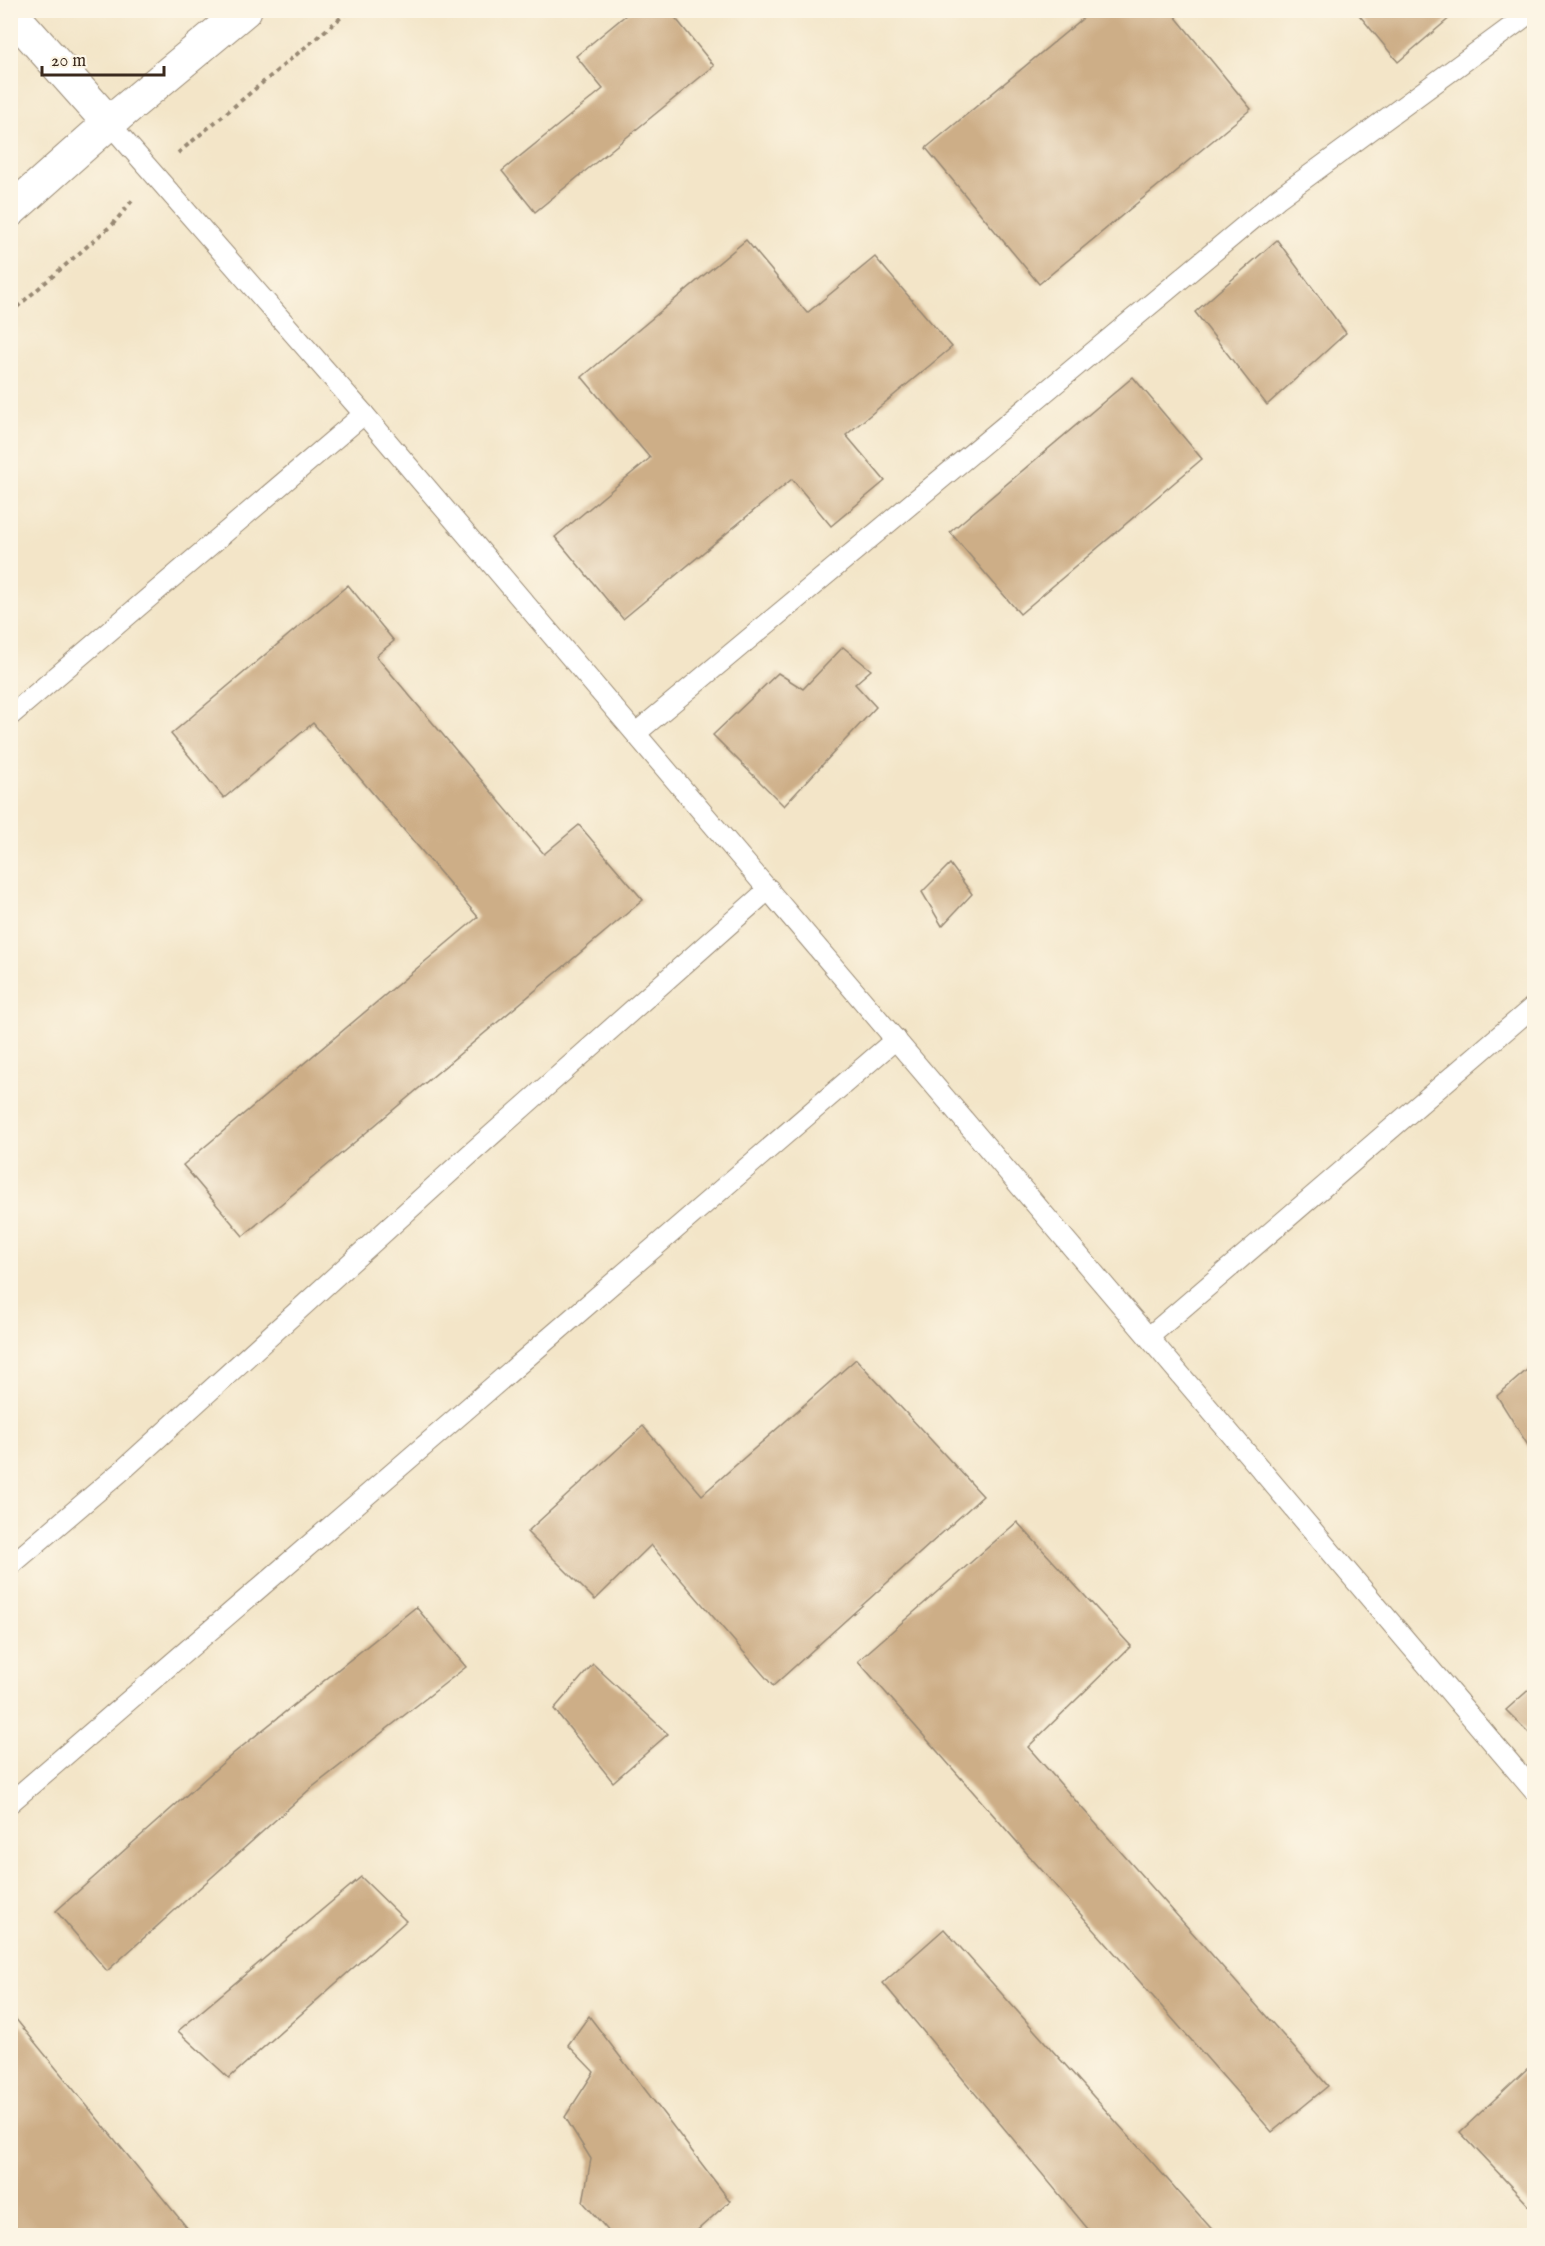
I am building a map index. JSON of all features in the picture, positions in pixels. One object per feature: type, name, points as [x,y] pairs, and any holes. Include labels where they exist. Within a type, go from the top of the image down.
[{"type":"street","points":[[10,211],[109,123],[245,10]]},
{"type":"street","points":[[10,12],[109,123]]},
{"type":"lane","points":[[636,734],[1278,199],[1534,10]]},
{"type":"lane","points":[[109,123],[364,414],[1150,1336],[1534,1791]]},
{"type":"lane","points":[[10,716],[364,414]]},
{"type":"lane","points":[[10,1566],[125,1468],[461,1163],[769,889]]},
{"type":"lane","points":[[1150,1336],[1534,1006]]},
{"type":"lane","points":[[10,1803],[896,1039]]},
{"type":"path","points":[[10,312],[113,224],[154,174],[350,10]]},
{"type":"building","points":[[632,10],[669,10],[714,66],[535,212],[502,171],[603,89],[576,56]]},
{"type":"building","points":[[1093,10],[1170,10],[1251,109],[1039,284],[926,148]]},
{"type":"building","points":[[1355,10],[1459,10],[1398,62]]},
{"type":"building","points":[[746,240],[807,313],[875,257],[952,347],[846,435],[885,481],[831,526],[792,479],[623,619],[555,537],[650,458],[582,377]]},
{"type":"building","points":[[1277,240],[1346,333],[1267,405],[1195,312]]},
{"type":"building","points":[[1133,377],[1202,459],[1020,614],[950,532]]},
{"type":"building","points":[[348,585],[394,641],[376,656],[544,854],[579,825],[643,900],[243,1236],[183,1165],[478,917],[313,723],[224,798],[171,734]]},
{"type":"building","points":[[843,647],[871,670],[855,684],[876,707],[784,806],[713,735],[778,673],[803,689]]},
{"type":"building","points":[[950,864],[972,894],[942,926],[922,892]]},
{"type":"building","points":[[856,1359],[983,1496],[773,1686],[651,1545],[595,1600],[527,1532],[643,1426],[702,1495]]},
{"type":"building","points":[[1534,1364],[1534,1455],[1497,1396]]},
{"type":"building","points":[[1017,1522],[1131,1646],[1028,1747],[1328,2086],[1272,2132],[858,1661]]},
{"type":"building","points":[[416,1607],[466,1667],[310,1789],[107,1971],[56,1911],[234,1753]]},
{"type":"building","points":[[593,1664],[668,1734],[613,1782],[554,1709]]},
{"type":"building","points":[[1534,1685],[1534,1738],[1506,1710]]},
{"type":"building","points":[[361,1877],[406,1921],[229,2078],[178,2031]]},
{"type":"building","points":[[944,1929],[1217,2235],[1093,2235],[883,1983]]},
{"type":"building","points":[[10,2012],[193,2235],[23,2235],[10,2220]]},
{"type":"building","points":[[589,2016],[730,2201],[692,2235],[612,2235],[583,2202],[591,2159],[565,2117],[594,2072],[568,2045]]},
{"type":"building","points":[[1530,2066],[1534,2071],[1534,2211],[1460,2132]]},
{"type":"railway","points":[[10,19],[21,10]]}]
